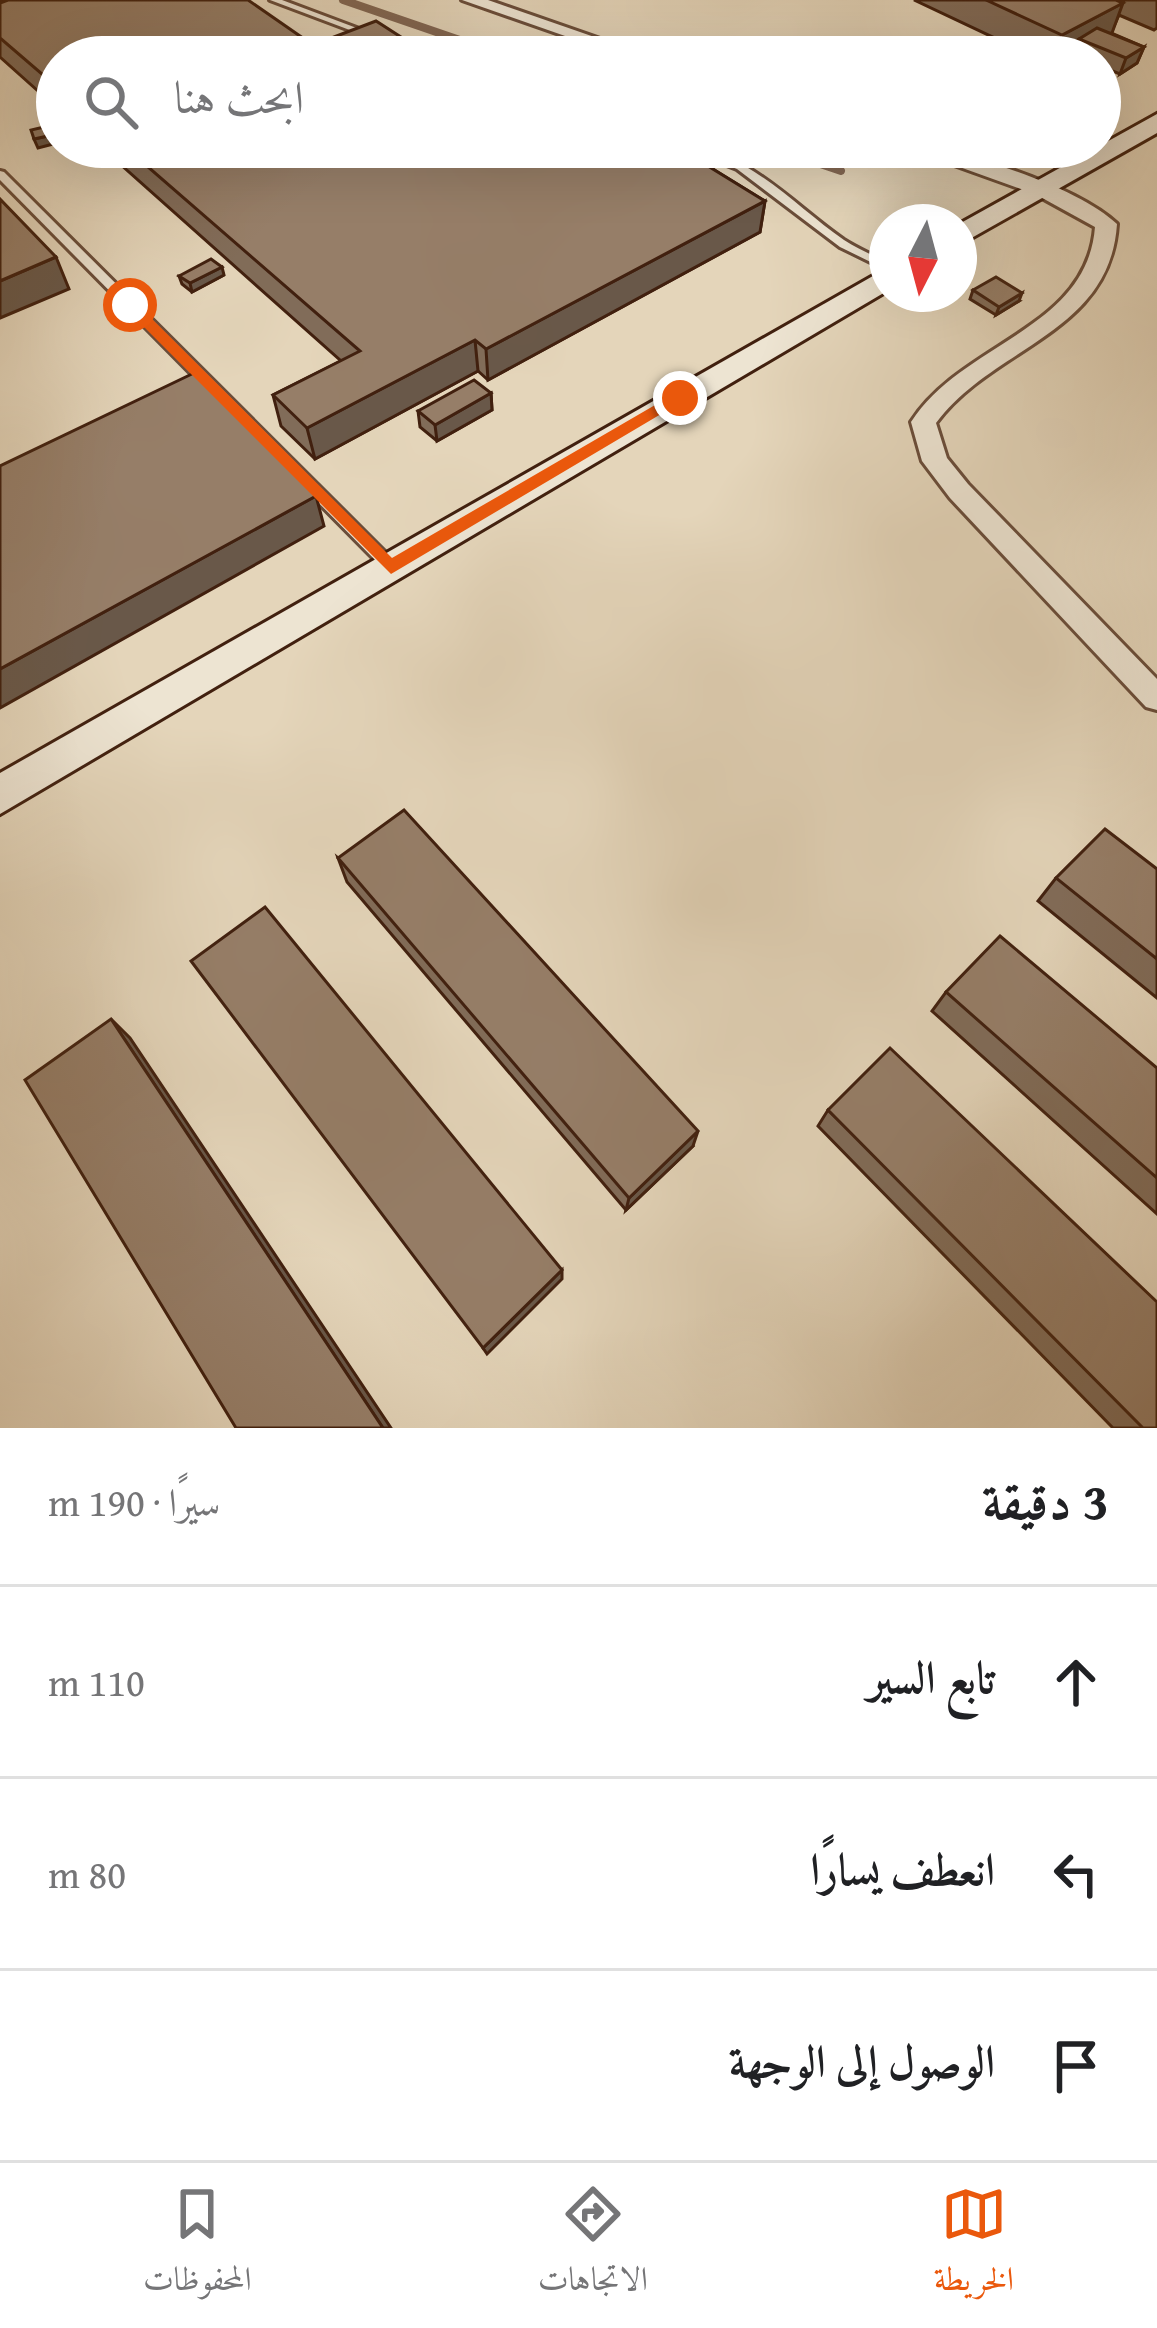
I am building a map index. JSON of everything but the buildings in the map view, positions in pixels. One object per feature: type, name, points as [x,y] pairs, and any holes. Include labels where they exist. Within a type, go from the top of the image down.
[{"type":"street","points":[[471,0],[580,36]]},
{"type":"street","points":[[1121,143],[1157,122]]},
{"type":"street","points":[[977,168],[1042,190],[1106,224],[1108,241],[1096,281],[945,394],[922,422],[926,440],[959,491],[1157,698]]},
{"type":"street","points":[[977,226],[1079,168]]},
{"type":"street","points":[[0,795],[869,288]]},
{"type":"lane","points":[[274,0],[374,36]]},
{"type":"lane","points":[[742,168],[844,245],[869,258]]},
{"type":"lane","points":[[0,174],[391,567]]},
{"type":"waterway","points":[[343,0],[448,36]]},
{"type":"waterway","points":[[832,168],[841,171]]},
{"type":"route","points":[[130,305],[391,567],[680,398]]}]
